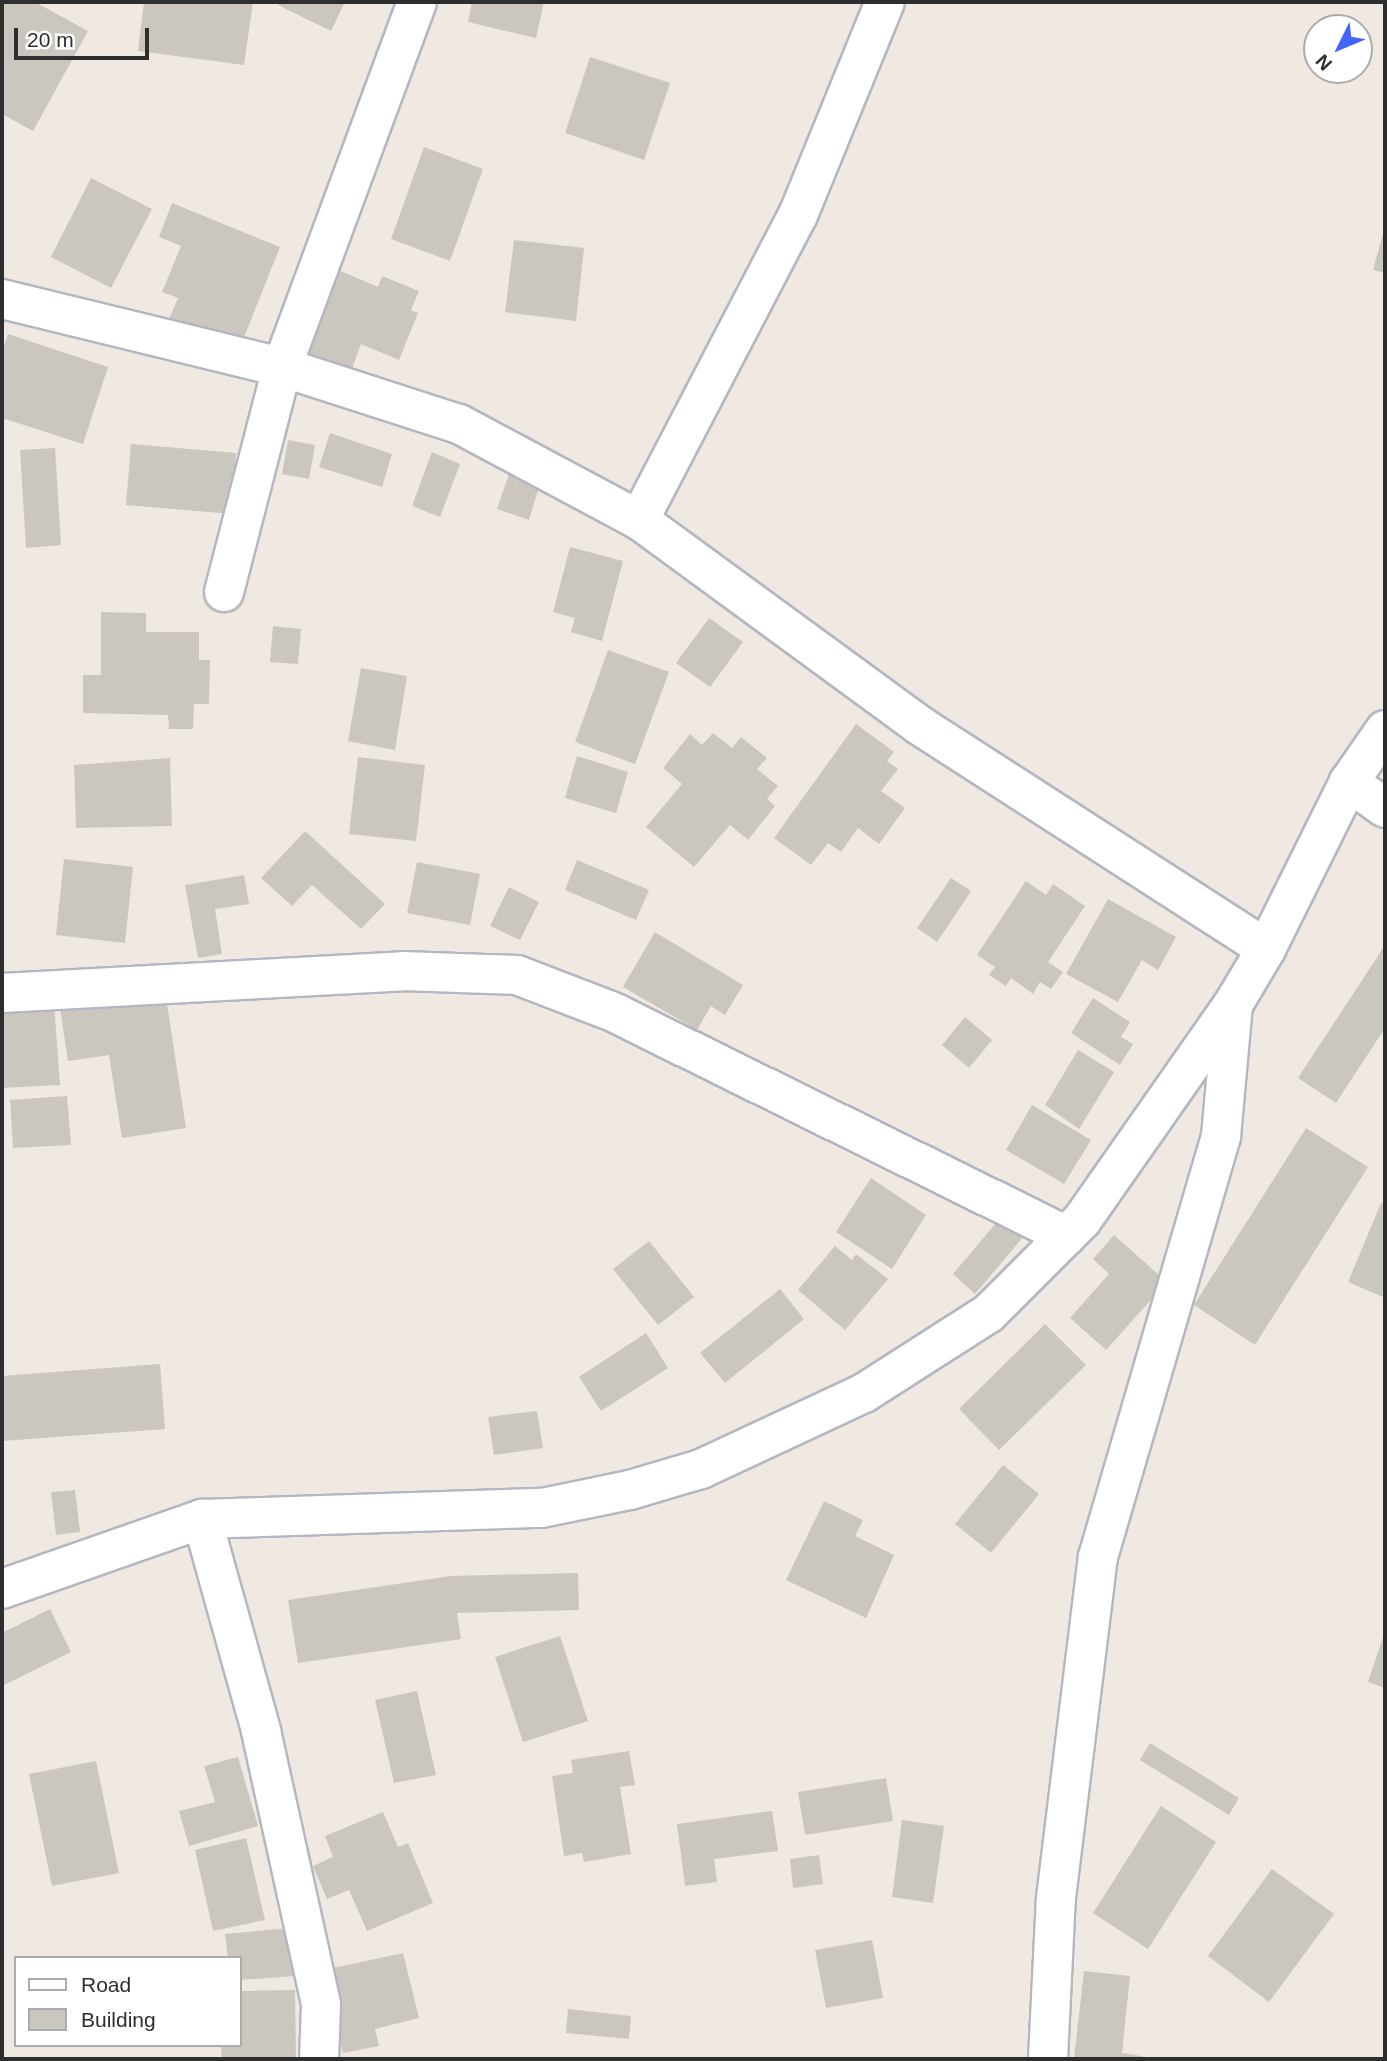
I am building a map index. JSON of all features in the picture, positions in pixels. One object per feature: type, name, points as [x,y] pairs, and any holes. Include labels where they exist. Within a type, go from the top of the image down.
[{"type":"street","points":[[224,592],[282,366],[417,2]]},
{"type":"street","points":[[639,520],[798,215],[885,2]]},
{"type":"street","points":[[2,299],[282,366],[458,424],[639,520],[919,724],[1266,949]]},
{"type":"street","points":[[2,1589],[202,1519],[541,1508],[701,1469],[887,1379],[989,1313],[1082,1220],[1234,1003],[1266,949],[1349,782],[1385,730]]},
{"type":"street","points":[[1349,782],[1385,808]]},
{"type":"street","points":[[2,993],[403,971],[517,975],[611,1011],[1067,1236]]},
{"type":"street","points":[[1048,2059],[1055,1898],[1098,1557],[1221,1136],[1234,1003]]},
{"type":"street","points":[[202,1519],[261,1731],[318,1992],[319,2059]]},
{"type":"building","points":[[2,2],[35,2],[88,31],[33,131],[2,114]]},
{"type":"building","points":[[144,2],[253,2],[244,65],[138,51]]},
{"type":"building","points":[[279,2],[345,2],[331,31],[278,5]]},
{"type":"building","points":[[472,2],[544,2],[536,38],[468,22]]},
{"type":"building","points":[[590,57],[670,83],[644,160],[565,133]]},
{"type":"building","points":[[424,147],[483,169],[450,261],[391,239]]},
{"type":"building","points":[[91,178],[152,209],[111,288],[51,257]]},
{"type":"building","points":[[172,203],[280,247],[237,355],[166,326],[178,298],[162,292],[181,246],[159,237]]},
{"type":"building","points":[[1385,226],[1385,273],[1373,270]]},
{"type":"building","points":[[514,240],[584,248],[576,321],[505,312]]},
{"type":"building","points":[[331,267],[378,287],[382,276],[419,291],[411,310],[418,313],[399,360],[361,344],[350,374],[297,352]]},
{"type":"building","points":[[8,334],[108,367],[83,444],[2,418],[2,353]]},
{"type":"building","points":[[330,433],[392,454],[382,487],[319,467]]},
{"type":"building","points":[[288,440],[315,445],[309,479],[282,474]]},
{"type":"building","points":[[131,444],[236,453],[232,514],[126,505]]},
{"type":"building","points":[[55,448],[61,545],[26,548],[20,450]]},
{"type":"building","points":[[432,452],[460,464],[440,517],[412,506]]},
{"type":"building","points":[[509,474],[540,484],[529,520],[497,509]]},
{"type":"building","points":[[570,547],[623,561],[602,641],[571,632],[575,618],[553,612]]},
{"type":"building","points":[[101,612],[146,613],[146,632],[199,632],[199,660],[210,660],[209,704],[194,704],[193,729],[169,729],[168,715],[83,713],[83,675],[101,675]]},
{"type":"building","points":[[709,618],[743,642],[710,687],[676,663]]},
{"type":"building","points":[[273,626],[301,629],[298,664],[270,662]]},
{"type":"building","points":[[608,650],[669,672],[635,764],[575,742]]},
{"type":"building","points":[[361,668],[407,676],[395,750],[348,741]]},
{"type":"building","points":[[856,724],[894,752],[887,761],[898,769],[881,791],[905,808],[879,844],[858,828],[841,852],[828,843],[811,865],[774,838]]},
{"type":"building","points":[[713,733],[732,748],[741,737],[767,758],[757,769],[778,786],[767,799],[775,806],[748,840],[730,825],[694,867],[646,827],[682,784],[663,768],[690,734],[702,745]]},
{"type":"building","points":[[577,756],[628,772],[616,813],[565,798]]},
{"type":"building","points":[[358,757],[425,765],[416,841],[349,834]]},
{"type":"building","points":[[170,758],[172,826],[76,828],[74,765]]},
{"type":"building","points":[[305,831],[385,904],[361,929],[312,885],[292,906],[261,878]]},
{"type":"building","points":[[64,859],[133,867],[125,943],[56,935]]},
{"type":"building","points":[[577,860],[649,890],[636,920],[565,890]]},
{"type":"building","points":[[417,862],[480,874],[470,925],[407,913]]},
{"type":"building","points":[[244,875],[249,904],[215,909],[222,954],[198,958],[185,885]]},
{"type":"building","points":[[951,878],[971,891],[937,942],[917,928]]},
{"type":"building","points":[[1026,881],[1046,895],[1053,884],[1085,906],[1048,962],[1063,972],[1051,989],[1040,982],[1033,994],[1011,978],[1006,986],[989,975],[995,967],[977,955]]},
{"type":"building","points":[[509,887],[539,902],[520,940],[490,926]]},
{"type":"building","points":[[1108,899],[1176,937],[1158,970],[1142,960],[1118,1002],[1066,974]]},
{"type":"building","points":[[655,932],[743,985],[725,1015],[711,1006],[697,1030],[623,987]]},
{"type":"building","points":[[1385,945],[1385,1028],[1336,1103],[1298,1078]]},
{"type":"building","points":[[166,997],[186,1128],[122,1138],[109,1055],[68,1061],[60,1008]]},
{"type":"building","points":[[1093,998],[1130,1022],[1121,1037],[1133,1044],[1120,1065],[1071,1033]]},
{"type":"building","points":[[54,1003],[60,1085],[2,1088],[2,1007]]},
{"type":"building","points":[[965,1017],[992,1040],[969,1068],[942,1045]]},
{"type":"building","points":[[1078,1050],[1114,1072],[1079,1129],[1045,1105]]},
{"type":"building","points":[[67,1096],[71,1145],[13,1148],[10,1100]]},
{"type":"building","points":[[1032,1105],[1091,1140],[1064,1184],[1006,1150]]},
{"type":"building","points":[[1306,1128],[1368,1167],[1255,1345],[1194,1305]]},
{"type":"building","points":[[871,1178],[926,1215],[892,1269],[836,1232]]},
{"type":"building","points":[[1381,1203],[1385,1204],[1385,1298],[1348,1282]]},
{"type":"building","points":[[1001,1217],[1024,1236],[975,1294],[953,1274]]},
{"type":"building","points":[[1114,1235],[1167,1282],[1106,1350],[1070,1318],[1109,1274],[1093,1259]]},
{"type":"building","points":[[649,1241],[694,1297],[658,1325],[613,1269]]},
{"type":"building","points":[[835,1246],[852,1260],[856,1254],[888,1279],[845,1330],[798,1290]]},
{"type":"building","points":[[780,1289],[804,1319],[725,1383],[700,1353]]},
{"type":"building","points":[[1045,1324],[1086,1365],[999,1450],[959,1409]]},
{"type":"building","points":[[646,1333],[668,1368],[601,1411],[579,1377]]},
{"type":"building","points":[[160,1364],[165,1429],[2,1441],[2,1376]]},
{"type":"building","points":[[537,1411],[543,1448],[494,1455],[488,1417]]},
{"type":"building","points":[[1003,1465],[1039,1494],[991,1553],[955,1524]]},
{"type":"building","points":[[75,1490],[80,1532],[56,1535],[51,1492]]},
{"type":"building","points":[[824,1501],[863,1520],[855,1536],[894,1555],[866,1618],[786,1580]]},
{"type":"building","points":[[578,1573],[579,1610],[457,1613],[461,1639],[298,1663],[288,1600],[451,1576]]},
{"type":"building","points":[[50,1609],[71,1652],[2,1686],[2,1633]]},
{"type":"building","points":[[1385,1631],[1385,1688],[1368,1682]]},
{"type":"building","points":[[560,1636],[588,1721],[523,1742],[495,1657]]},
{"type":"building","points":[[417,1691],[436,1775],[394,1783],[375,1700]]},
{"type":"building","points":[[1150,1743],[1239,1798],[1229,1815],[1140,1760]]},
{"type":"building","points":[[629,1751],[635,1785],[620,1787],[631,1854],[584,1862],[582,1853],[564,1856],[552,1776],[573,1773],[571,1760]]},
{"type":"building","points":[[238,1757],[258,1826],[189,1846],[179,1811],[215,1802],[204,1766]]},
{"type":"building","points":[[96,1761],[119,1873],[52,1886],[29,1774]]},
{"type":"building","points":[[886,1778],[893,1821],[805,1835],[798,1792]]},
{"type":"building","points":[[1161,1806],[1216,1842],[1148,1949],[1093,1913]]},
{"type":"building","points":[[772,1811],[778,1851],[714,1859],[717,1882],[685,1886],[677,1824]]},
{"type":"building","points":[[383,1812],[398,1847],[408,1843],[433,1903],[367,1931],[349,1890],[327,1899],[313,1866],[333,1857],[325,1836]]},
{"type":"building","points":[[902,1820],[944,1826],[933,1903],[892,1897]]},
{"type":"building","points":[[246,1838],[265,1920],[213,1931],[195,1850]]},
{"type":"building","points":[[819,1855],[823,1884],[793,1888],[790,1859]]},
{"type":"building","points":[[1272,1869],[1334,1914],[1269,2002],[1208,1956]]},
{"type":"building","points":[[290,1928],[295,1976],[242,1980],[242,1956],[228,1956],[225,1934]]},
{"type":"building","points":[[872,1940],[883,1998],[826,2008],[815,1950]]},
{"type":"building","points":[[403,1953],[419,2018],[375,2029],[379,2046],[343,2053],[324,1970]]},
{"type":"building","points":[[1084,1971],[1130,1976],[1122,2053],[1159,2059],[1074,2059]]},
{"type":"building","points":[[295,1990],[296,2059],[222,2059],[221,2047],[242,2047],[242,1991]]},
{"type":"building","points":[[568,2009],[631,2016],[629,2039],[566,2033]]}]
